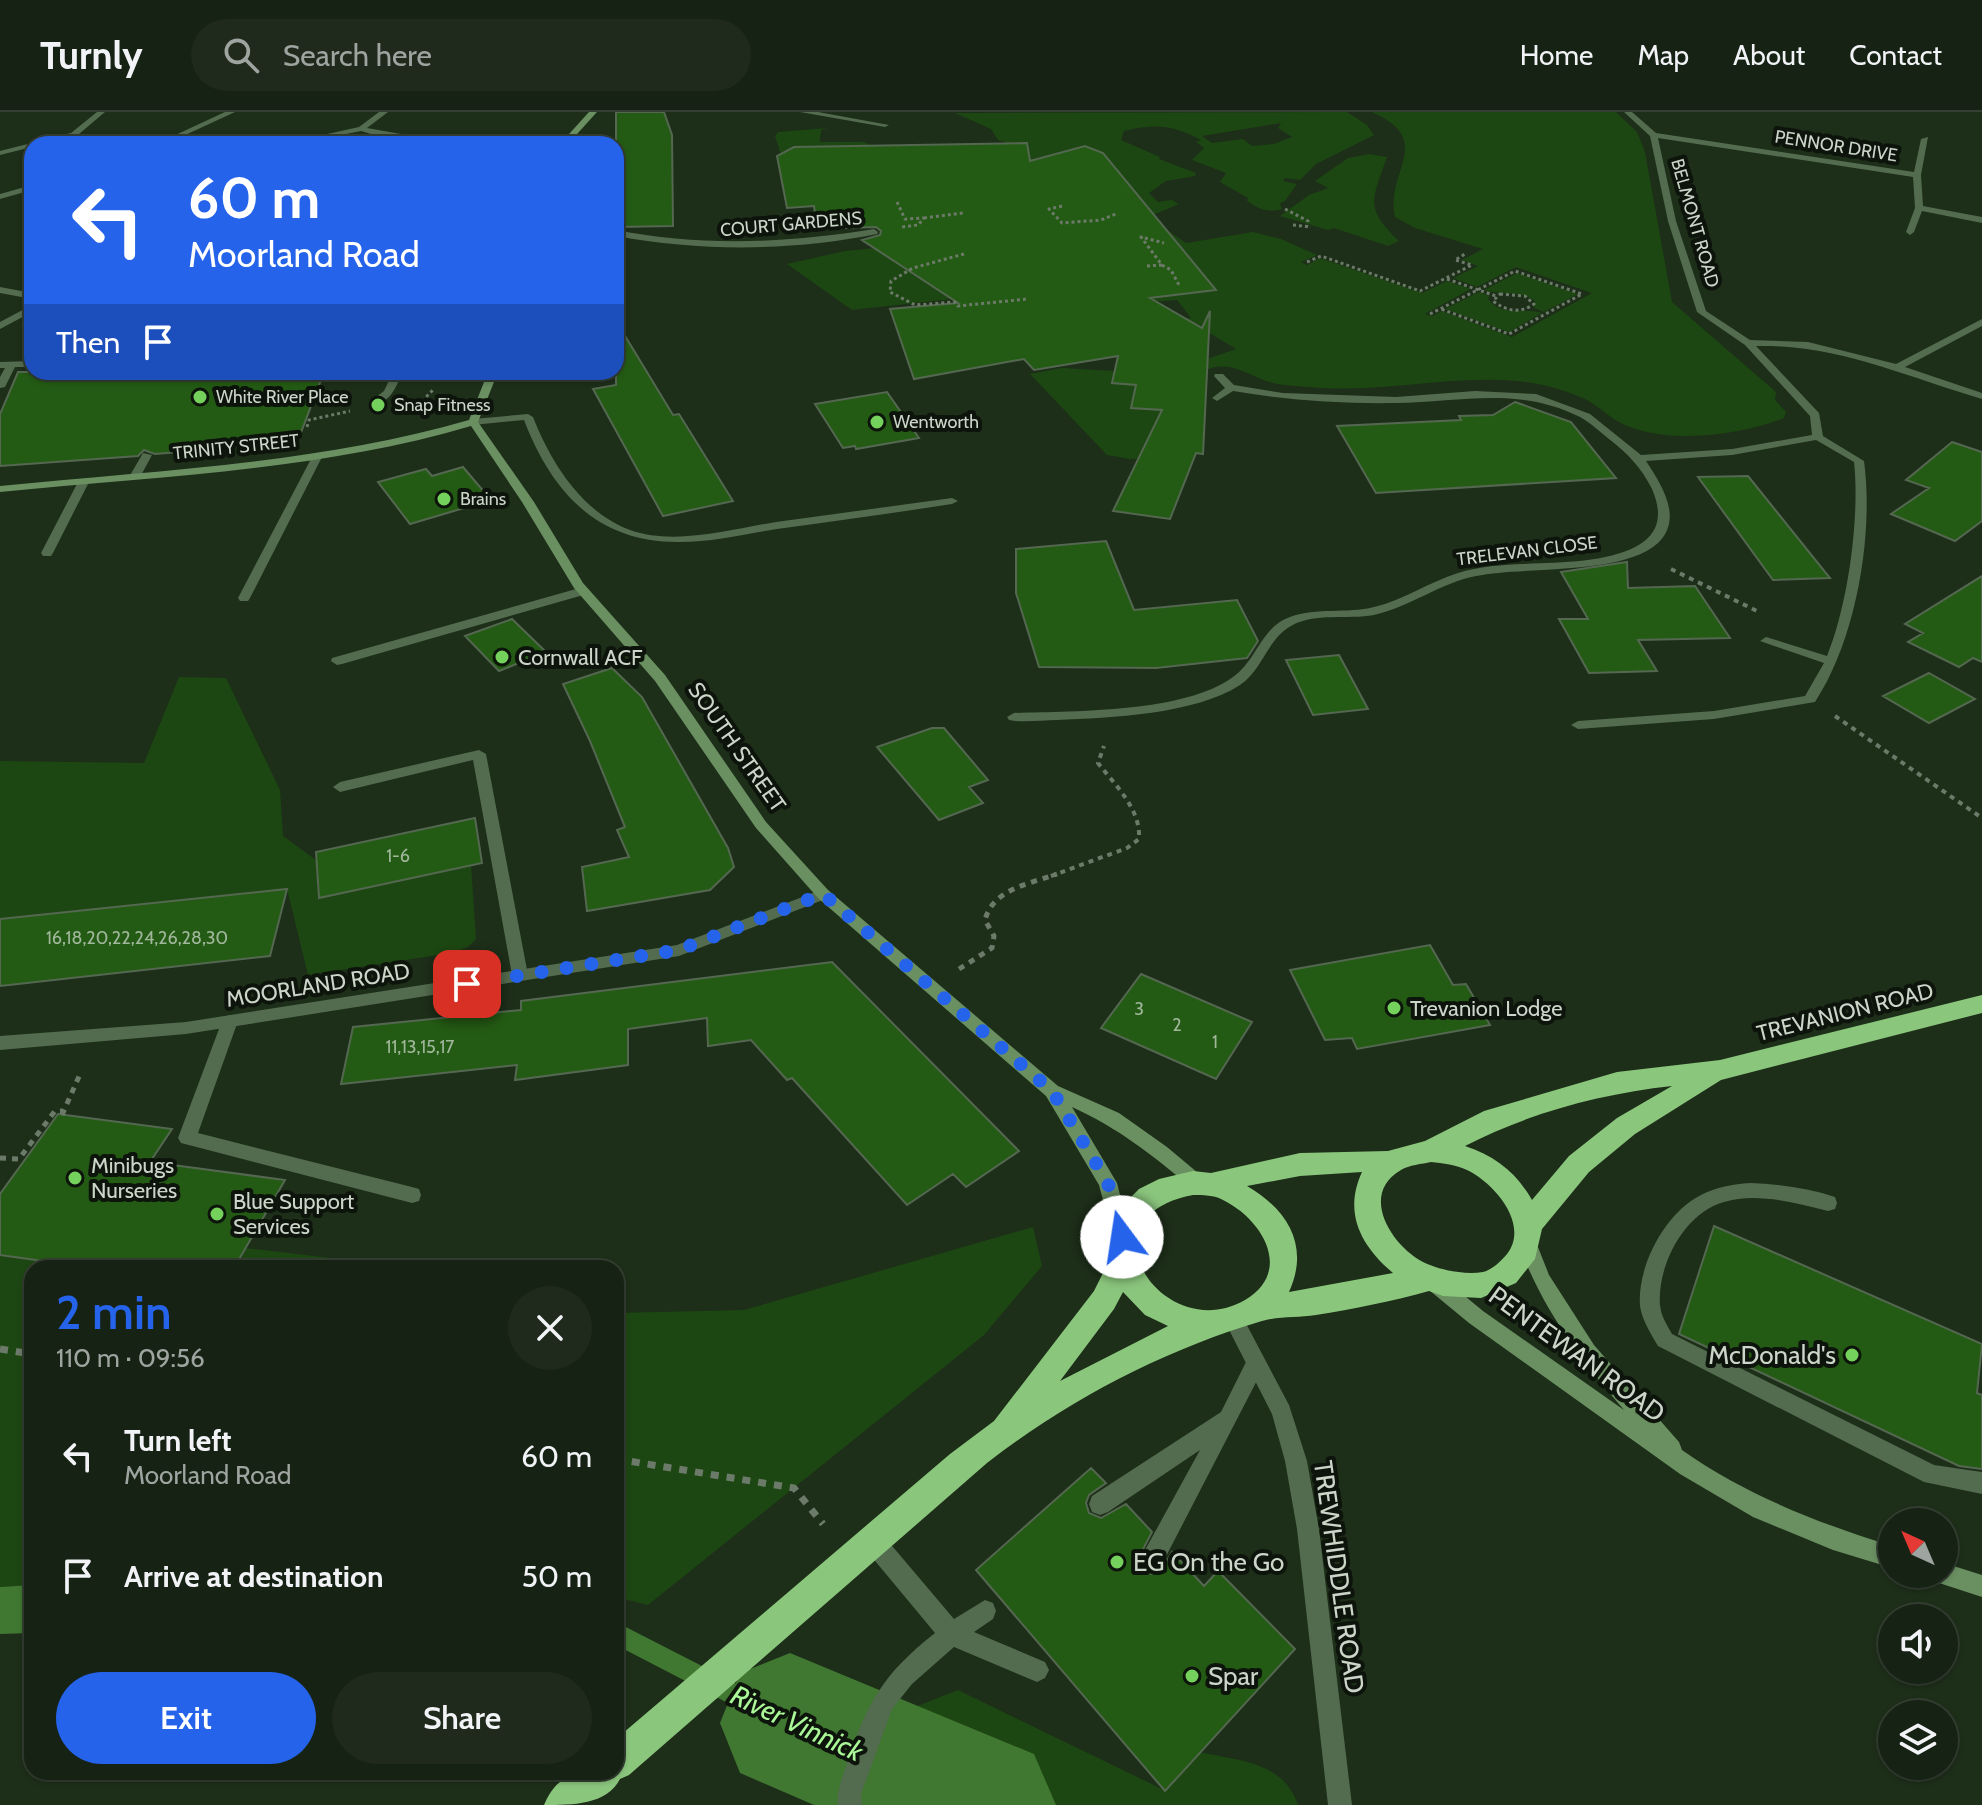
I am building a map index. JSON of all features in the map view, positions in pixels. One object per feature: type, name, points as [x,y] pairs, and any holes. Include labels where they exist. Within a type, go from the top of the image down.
[{"type":"highway","name":"TREVANION ROAD","points":[[1720,1070],[1982,1004]]},
{"type":"highway","points":[[1431,1151],[1493,1119],[1617,1082],[1720,1070]]},
{"type":"highway","points":[[1527,1234],[1579,1164],[1626,1126],[1720,1070]]},
{"type":"highway","points":[[1431,1151],[1458,1154],[1483,1165],[1505,1182],[1520,1202],[1527,1234],[1523,1257],[1509,1273],[1488,1284],[1462,1287],[1431,1281],[1399,1264],[1379,1244],[1368,1221],[1366,1197],[1374,1177],[1390,1162],[1416,1152],[1431,1151]]},
{"type":"highway","points":[[1001,1434],[1104,1300],[1122,1250],[1128,1219],[1148,1197],[1176,1184],[1205,1183],[1254,1171],[1347,1159],[1390,1162]]},
{"type":"highway","points":[[624,1755],[1001,1434],[1143,1352],[1235,1317],[1274,1292],[1283,1270],[1282,1247],[1274,1225],[1257,1206],[1236,1192],[1205,1183]]},
{"type":"highway","points":[[1122,1250],[1135,1287],[1155,1306],[1183,1319],[1235,1317],[1431,1281]]},
{"type":"highway","points":[[563,1805],[594,1780]]},
{"type":"street","points":[[70,136],[101,112]]},
{"type":"street","points":[[181,136],[231,112]]},
{"type":"street","points":[[326,136],[361,129],[384,112]]},
{"type":"street","points":[[571,136],[593,112]]},
{"type":"street","points":[[804,112],[885,125]]},
{"type":"street","name":"BELMONT ROAD","points":[[1628,112],[1654,135],[1672,221],[1702,312],[1748,343],[1815,415],[1818,437]]},
{"type":"street","points":[[361,129],[389,136]]},
{"type":"street","name":"PENNOR DRIVE","points":[[1654,135],[1917,175],[1919,208]]},
{"type":"street","points":[[1917,175],[1925,139]]},
{"type":"street","points":[[0,153],[24,147]]},
{"type":"street","points":[[3,196],[24,189]]},
{"type":"street","points":[[3,196],[24,199]]},
{"type":"street","points":[[1910,232],[1919,208],[1982,220]]},
{"type":"street","name":"COURT GARDENS","points":[[624,234],[670,243],[743,248],[874,232]]},
{"type":"street","points":[[0,290],[24,294]]},
{"type":"street","points":[[0,326],[24,312]]},
{"type":"street","points":[[1895,368],[1982,322]]},
{"type":"street","points":[[1748,343],[1812,344],[1982,396]]},
{"type":"street","points":[[1,385],[5,366]]},
{"type":"street","points":[[1219,376],[1231,388],[1329,399],[1425,399],[1504,394],[1536,397],[1586,416],[1639,458],[1657,489],[1665,515],[1663,529],[1653,541],[1635,552]]},
{"type":"street","points":[[376,402],[388,393],[394,380]]},
{"type":"street","points":[[490,380],[473,422],[528,417],[538,445],[558,476],[602,520],[623,531],[647,537],[683,539],[952,501]]},
{"type":"street","points":[[1217,398],[1231,388]]},
{"type":"street","name":"TRINITY STREET","points":[[0,489],[317,457],[432,434],[473,422]]},
{"type":"street","name":"SOUTH STREET","points":[[473,422],[583,591],[660,678],[761,825],[823,894],[1052,1091],[1113,1118],[1205,1183]]},
{"type":"street","points":[[1578,725],[1714,715],[1810,699],[1844,627],[1857,540],[1861,465],[1854,458],[1818,437],[1732,452],[1639,458]]},
{"type":"street","points":[[135,477],[147,455]]},
{"type":"street","points":[[244,598],[317,457]]},
{"type":"street","points":[[47,553],[83,482]]},
{"type":"street","name":"TRELEVAN CLOSE","points":[[1014,717],[1122,712],[1208,694],[1247,674],[1276,630],[1289,621],[1376,611],[1442,582],[1478,572],[1612,558],[1635,552]]},
{"type":"street","points":[[337,661],[583,591]]},
{"type":"street","points":[[1766,641],[1830,661]]},
{"type":"street","points":[[340,787],[479,754],[520,975]]},
{"type":"street","name":"MOORLAND ROAD","points":[[0,1043],[186,1028],[679,950],[823,894]]},
{"type":"street","points":[[230,1021],[187,1138],[412,1195]]},
{"type":"street","name":"SOUTH STREET","points":[[1052,1091],[1108,1183],[1122,1250]]},
{"type":"street","points":[[1828,1203],[1762,1190],[1720,1195],[1687,1215],[1665,1243],[1651,1277],[1650,1309],[1665,1340],[1932,1475],[1982,1483]]},
{"type":"street","name":"PENTEWAN ROAD","points":[[1527,1234],[1541,1279],[1587,1352],[1688,1467]]},
{"type":"street","name":"PENTEWAN ROAD","points":[[1431,1281],[1476,1317],[1688,1467],[1761,1509],[1833,1539],[1878,1553]]},
{"type":"street","name":"TREWHIDDLE ROAD","points":[[1235,1317],[1255,1365],[1282,1412],[1296,1461],[1308,1529],[1340,1805]]},
{"type":"street","points":[[1152,1560],[1255,1365]]},
{"type":"street","points":[[1100,1504],[1228,1419]]},
{"type":"street","points":[[863,1551],[951,1634],[1037,1670]]},
{"type":"street","points":[[1958,1578],[1982,1586]]},
{"type":"street","points":[[850,1800],[884,1701],[951,1634],[985,1611]]},
{"type":"path","points":[[1062,206],[1049,209],[1062,223],[1101,220],[1118,213]]},
{"type":"path","points":[[1285,209],[1308,221],[1309,226],[1293,225]]},
{"type":"path","points":[[924,218],[963,213]]},
{"type":"path","points":[[1164,243],[1147,236],[1141,239],[1162,265],[1171,270],[1179,285]]},
{"type":"path","points":[[964,254],[907,270],[891,281],[890,292],[915,305],[955,302],[958,306],[1026,298],[1033,308]]},
{"type":"path","points":[[1307,262],[1321,256],[1420,291],[1472,265],[1455,260],[1465,254]]},
{"type":"path","points":[[1147,266],[1162,265]]},
{"type":"path","points":[[1430,314],[1515,271],[1582,294],[1509,334],[1441,309]]},
{"type":"path","points":[[1446,278],[1496,296],[1506,293],[1525,296],[1534,304],[1531,308]]},
{"type":"path","points":[[1496,296],[1493,301],[1499,307],[1531,308],[1546,313]]},
{"type":"path","points":[[1635,552],[1762,614],[1781,646]]},
{"type":"path","points":[[1810,699],[1982,818]]},
{"type":"path","points":[[931,986],[992,948],[994,936],[985,920],[989,905],[1004,893],[1127,848],[1139,839],[1142,829],[1137,819],[1098,763]]},
{"type":"path","points":[[0,1158],[19,1159],[55,1111],[63,1111]]},
{"type":"path","points":[[0,1349],[24,1353]]},
{"type":"path","points":[[624,1460],[794,1488],[863,1551]]},
{"type":"shaded area","points":[[1347,112],[1367,125],[1374,135],[1316,164],[1300,180],[1285,178],[1283,181],[1297,184],[1280,203],[1282,209],[1272,211],[1251,204],[1248,198],[1220,182],[1226,173],[1192,160],[1204,148],[1196,142],[1201,140],[1191,135],[1173,128],[1145,127],[1124,131],[1121,140],[1196,173],[1195,176],[1166,181],[1149,193],[1158,202],[1172,200],[1179,204],[1148,217],[1186,243],[1253,232],[1281,239],[1317,255],[1301,262],[1307,265],[1320,258],[1422,293],[1447,281],[1471,289],[1425,314],[1432,316],[1442,311],[1512,337],[1592,293],[1516,267],[1477,287],[1453,278],[1478,266],[1462,260],[1483,249],[1415,228],[1395,217],[1396,186],[1405,146],[1401,134],[1391,123],[1372,112],[1616,112],[1637,132],[1645,152],[1672,302],[1776,392],[1775,400],[1786,412],[1784,418],[1745,430],[1677,436],[1635,429],[1579,396],[1526,382],[1465,380],[1336,389],[1282,385],[1231,368],[1204,371],[1190,365],[1236,349],[1198,326],[1161,321],[1191,318],[1177,300],[1108,305],[961,298],[852,310],[787,264],[845,251],[886,247],[945,295],[992,282],[884,226],[782,158],[775,136],[778,132],[828,128],[821,130],[820,142],[863,142],[877,147],[1030,161],[1027,143],[1003,144],[1005,142],[998,140],[991,129],[955,113]],"holes":[[[1281,123],[1278,128],[1292,137],[1274,144],[1252,146],[1243,139],[1212,143],[1202,136]]]},
{"type":"shaded area","points":[[1369,154],[1387,157],[1374,202],[1380,219],[1399,241],[1388,246],[1334,228],[1328,230],[1280,216],[1309,195],[1328,188],[1315,181],[1348,158]]},
{"type":"shaded area","points":[[1517,273],[1578,294],[1544,312],[1534,308],[1535,301],[1529,297],[1484,290]]},
{"type":"shaded area","points":[[1479,292],[1490,296],[1488,298],[1499,308],[1542,313],[1509,332],[1445,309]]},
{"type":"shaded area","points":[[1062,368],[1114,371],[1112,383],[1136,385],[1131,407],[1162,410],[1160,417],[1172,459],[1130,459],[1107,455],[1030,374]]},
{"type":"shaded area","points":[[179,677],[226,678],[280,790],[283,836],[316,860],[318,898],[471,865],[476,939],[468,947],[451,953],[308,975],[287,889],[0,919],[0,761],[144,763]]},
{"type":"shaded area","points":[[1033,1227],[1042,1266],[984,1335],[648,1605],[624,1599],[624,1313],[744,1310]]},
{"type":"shaded area","points":[[245,1248],[348,1260],[238,1260]]},
{"type":"shaded area","points":[[0,1255],[37,1260],[24,1260],[24,1586],[0,1587]]},
{"type":"shaded area","points":[[24,1586],[24,1633],[0,1634],[0,1587]]},
{"type":"shaded area","points":[[958,1690],[1164,1790],[1199,1752],[1244,1761],[1271,1771],[1291,1790],[1298,1805],[1020,1805],[896,1753],[910,1709]]},
{"type":"shaded area","points":[[896,1753],[1020,1805],[943,1805],[887,1775]]},
{"type":"shaded area","points":[[887,1775],[943,1805],[877,1805]]},
{"type":"building","points":[[616,112],[664,112],[672,135],[673,226],[624,227],[624,136],[616,136]]},
{"type":"building","points":[[1027,143],[1030,161],[1085,146],[1103,153],[1216,290],[1150,298],[1202,328],[1210,311],[1203,454],[1196,453],[1170,519],[1113,511],[1162,410],[1131,408],[1136,385],[1112,383],[1118,356],[1034,370],[1024,359],[914,379],[890,309],[958,303],[862,240],[880,235],[881,231],[876,227],[817,229],[814,206],[787,208],[777,156],[794,147]]},
{"type":"building","points":[[624,334],[673,415],[679,414],[733,501],[663,516],[593,389],[616,385],[616,380],[624,380]]},
{"type":"building","points":[[18,372],[24,372],[24,380],[321,380],[300,435],[180,452],[155,454],[144,450],[138,456],[0,466],[0,414]]},
{"type":"building","name":"Wentworth","points":[[887,392],[919,438],[856,449],[855,446],[843,448],[815,404]]},
{"type":"building","points":[[1515,402],[1571,422],[1616,478],[1376,493],[1337,426],[1461,420],[1459,416],[1493,415]]},
{"type":"building","points":[[1952,442],[1982,452],[1982,521],[1955,541],[1891,514],[1929,488],[1906,480]]},
{"type":"building","name":"Brains","points":[[463,467],[491,500],[410,524],[378,482],[426,469],[432,476]]},
{"type":"building","points":[[1748,476],[1830,578],[1773,580],[1698,477]]},
{"type":"building","points":[[1106,541],[1134,610],[1237,600],[1258,641],[1247,658],[1156,668],[1039,667],[1016,593],[1016,549]]},
{"type":"building","points":[[1627,562],[1628,588],[1695,586],[1730,638],[1638,640],[1657,671],[1589,673],[1559,619],[1588,619],[1561,572]]},
{"type":"building","points":[[1982,576],[1982,662],[1973,658],[1959,667],[1908,642],[1923,633],[1905,624]]},
{"type":"building","points":[[512,619],[546,652],[499,671],[465,636]]},
{"type":"building","points":[[1339,655],[1368,709],[1313,715],[1286,660]]},
{"type":"building","points":[[612,668],[642,697],[728,848],[734,867],[710,890],[587,911],[582,867],[629,857],[617,830],[625,827],[563,684]]},
{"type":"building","points":[[1929,673],[1975,699],[1929,723],[1883,696]]},
{"type":"building","points":[[932,728],[944,728],[988,780],[969,787],[983,803],[939,820],[877,747]]},
{"type":"building","points":[[475,818],[482,863],[319,898],[316,852]]},
{"type":"building","points":[[287,889],[270,956],[0,986],[0,919]]},
{"type":"building","name":"Trevanion Lodge","points":[[1430,945],[1453,985],[1466,984],[1490,1025],[1357,1049],[1352,1038],[1325,1040],[1290,970]]},
{"type":"building","points":[[832,962],[1019,1151],[966,1187],[953,1174],[907,1205],[792,1078],[787,1080],[751,1040],[708,1046],[707,1018],[628,1029],[628,1065],[515,1080],[517,1065],[341,1084],[353,1027],[521,1010],[521,1001]]},
{"type":"building","points":[[1141,974],[1252,1022],[1216,1079],[1101,1028]]},
{"type":"building","points":[[58,1114],[172,1129],[150,1162],[285,1180],[239,1260],[36,1260],[0,1255],[0,1194]]},
{"type":"building","name":"McDonald's","points":[[1714,1226],[1982,1344],[1977,1393],[1982,1395],[1982,1469],[1959,1466],[1679,1334]]},
{"type":"building","points":[[1091,1468],[1106,1483],[1089,1495],[1086,1503],[1089,1513],[1101,1518],[1126,1504],[1152,1532],[1138,1559],[1143,1571],[1151,1574],[1161,1571],[1172,1552],[1204,1586],[1218,1571],[1295,1649],[1165,1791],[976,1570]]},
{"type":"waterway","name":"River Vinnick","points":[[624,1637],[790,1723]]},
{"type":"waterway","name":"River Vinnick","points":[[790,1723],[983,1805]]},
{"type":"place","name":"White River Place","points":[[200,397]]},
{"type":"place","name":"Snap Fitness","points":[[378,405]]},
{"type":"place","name":"Wentworth","points":[[877,422]]},
{"type":"place","name":"Brains","points":[[444,499]]},
{"type":"place","name":"Cornwall ACF","points":[[502,657]]},
{"type":"place","name":"Trevanion Lodge","points":[[1394,1008]]},
{"type":"place","name":"Minibugs Nurseries","points":[[75,1178]]},
{"type":"place","name":"Blue Support Services","points":[[217,1214]]},
{"type":"place","name":"McDonald's","points":[[1852,1355]]},
{"type":"place","name":"EG On the Go","points":[[1117,1562]]},
{"type":"place","name":"Spar","points":[[1192,1676]]},
{"type":"route","points":[[467,984],[679,950],[823,894],[1052,1091],[1108,1183],[1122,1237]]}]
